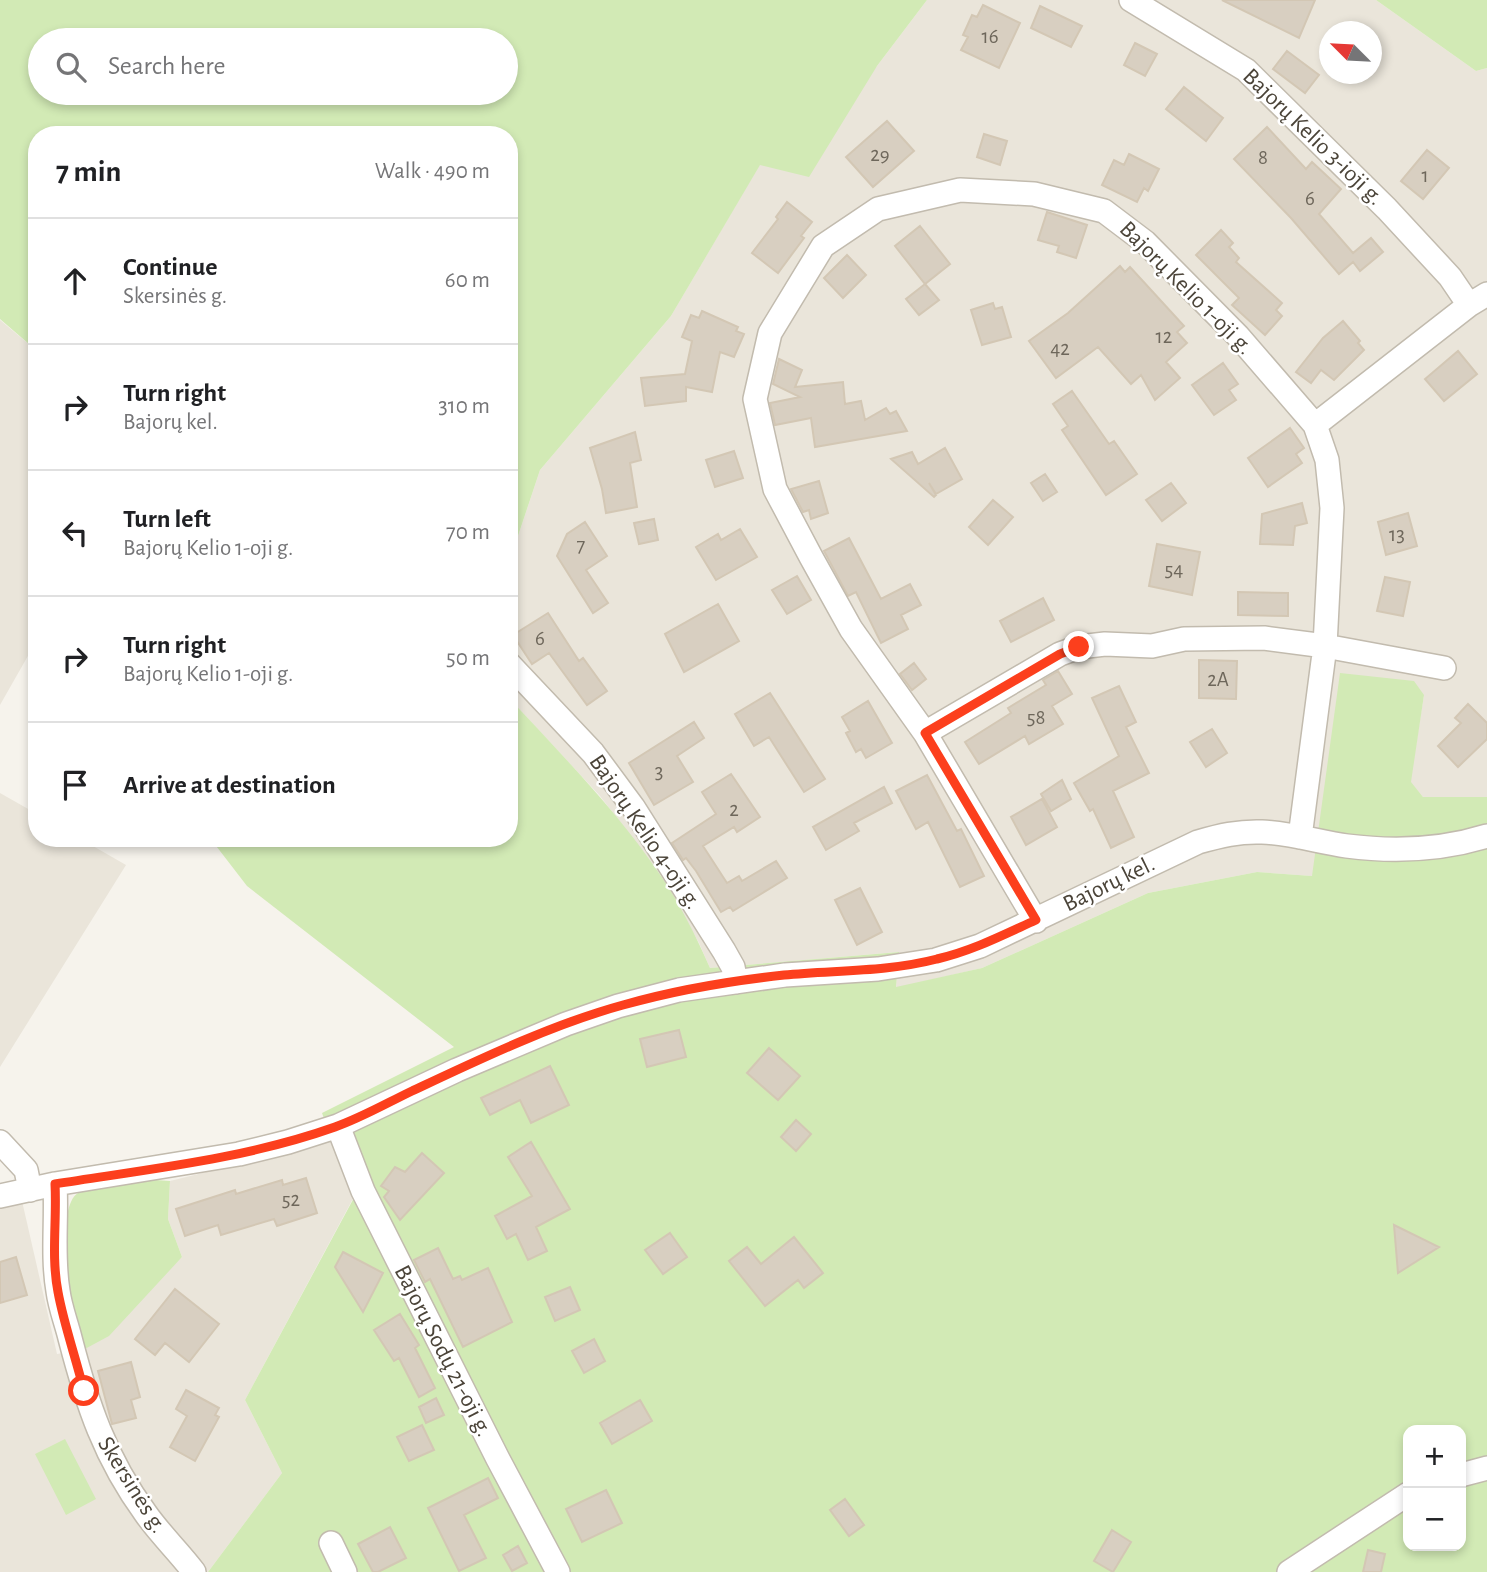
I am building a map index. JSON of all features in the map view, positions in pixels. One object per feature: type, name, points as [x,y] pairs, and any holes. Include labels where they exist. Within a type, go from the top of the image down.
[{"type":"street","name":"Bajorų Kelio 3-ioji g.","points":[[1131,0],[1246,70],[1387,209],[1450,277],[1478,299]]},
{"type":"street","name":"Bajorų Kelio 1-oji g.","points":[[1036,920],[925,733],[850,629],[775,489],[755,400],[770,333],[823,246],[878,209],[960,190],[1034,194],[1104,211],[1146,242],[1238,337],[1315,425],[1327,460],[1332,508],[1325,646],[1300,838]]},
{"type":"street","points":[[1315,425],[1478,299]]},
{"type":"street","points":[[925,733],[1060,654],[1079,647],[1105,644],[1152,646],[1184,639],[1264,638],[1325,646],[1444,668]]},
{"type":"street","name":"Bajorų Kelio 4-oji g.","points":[[518,674],[593,753],[633,807],[724,951],[733,967],[736,982]]},
{"type":"street","name":"Bajorų kel.","points":[[0,1196],[55,1184],[239,1154],[288,1142],[338,1126],[457,1070],[566,1024],[618,1006],[679,990],[785,975],[878,969],[936,960],[980,946],[1198,842],[1230,833],[1263,832],[1386,849],[1427,848],[1465,843],[1487,836]]},
{"type":"street","name":"Bajorų Sodų 21-oji g.","points":[[338,1126],[363,1191],[558,1572]]},
{"type":"street","points":[[0,1142],[26,1170],[30,1189]]},
{"type":"street","name":"Skersinės g.","points":[[55,1184],[57,1212],[54,1235],[58,1291],[93,1417],[120,1473],[145,1513],[194,1572]]},
{"type":"street","points":[[1466,1474],[1487,1468]]},
{"type":"street","points":[[1289,1572],[1403,1497]]},
{"type":"street","points":[[331,1543],[345,1572]]},
{"type":"shaded area","points":[[927,0],[1376,0],[1476,71],[1487,68],[1487,797],[1423,797],[1410,782],[1424,695],[1312,876],[1257,872],[1148,893],[982,968],[896,988],[898,952],[710,968],[660,874],[600,796],[518,708],[518,536],[540,470],[671,316],[760,164],[877,66]]},
{"type":"shaded area","points":[[0,320],[28,343],[28,656],[0,705]]},
{"type":"shaded area","points":[[0,793],[28,809],[28,847],[95,847],[126,865],[0,1067]]},
{"type":"shaded area","points":[[332,1141],[356,1193],[245,1400],[282,1473],[208,1572],[0,1572],[0,1206],[22,1201],[57,1354],[83,1350],[182,1257],[168,1219],[170,1181]]},
{"type":"green space","points":[[0,0],[927,0],[877,66],[809,177],[760,165],[671,316],[540,470],[518,536],[518,126],[28,126],[28,343],[0,319]]},
{"type":"green space","points":[[1376,0],[1487,0],[1487,68],[1476,71]]},
{"type":"green space","points":[[1340,673],[1414,681],[1424,695],[1411,782],[1423,797],[1487,797],[1487,1572],[208,1572],[282,1473],[245,1400],[356,1194],[322,1113],[454,1047],[247,886],[217,847],[518,847],[518,708],[587,783],[642,850],[680,907],[710,968],[899,952],[896,987],[982,968],[1148,893],[1257,872],[1312,876]]},
{"type":"green space","points":[[141,1179],[170,1181],[168,1219],[182,1257],[109,1336],[83,1350],[66,1282],[65,1234],[69,1208],[78,1193],[84,1190]]},
{"type":"green space","points":[[65,1439],[96,1499],[66,1515],[35,1454]]},
{"type":"building","points":[[1222,0],[1315,0],[1299,38]]},
{"type":"building","points":[[983,5],[1020,23],[999,68],[961,50],[968,37],[963,35],[972,15],[977,17]]},
{"type":"building","points":[[1040,6],[1082,26],[1071,47],[1031,28]]},
{"type":"building","points":[[1135,43],[1157,54],[1145,76],[1124,65]]},
{"type":"building","points":[[1287,51],[1319,75],[1305,93],[1273,69]]},
{"type":"building","points":[[1184,87],[1223,118],[1206,141],[1166,109]]},
{"type":"building","points":[[887,121],[914,151],[873,187],[846,157]]},
{"type":"building","points":[[1267,127],[1306,169],[1312,162],[1341,189],[1319,214],[1353,253],[1371,238],[1383,252],[1360,271],[1353,262],[1339,274],[1291,218],[1234,159]]},
{"type":"building","points":[[984,134],[1007,141],[1000,165],[977,157]]},
{"type":"building","points":[[1427,150],[1449,168],[1423,199],[1401,181]]},
{"type":"building","points":[[1129,154],[1159,169],[1148,191],[1144,188],[1137,202],[1102,185],[1114,160],[1124,165]]},
{"type":"building","points":[[787,202],[812,222],[801,236],[804,238],[778,273],[752,253],[778,219],[776,217]]},
{"type":"building","points":[[1047,212],[1087,225],[1076,258],[1057,252],[1059,246],[1038,240]]},
{"type":"building","points":[[920,226],[950,264],[925,284],[895,246]]},
{"type":"building","points":[[1221,230],[1233,243],[1229,247],[1239,258],[1236,262],[1282,303],[1276,310],[1282,316],[1265,335],[1232,305],[1239,298],[1196,255]]},
{"type":"building","points":[[847,255],[866,275],[843,298],[824,278]]},
{"type":"building","points":[[1120,266],[1125,272],[1130,267],[1184,326],[1177,332],[1187,343],[1166,362],[1180,378],[1155,400],[1141,375],[1131,384],[1098,347],[1056,378],[1029,341],[1068,313]]},
{"type":"building","points":[[925,284],[939,300],[919,315],[906,299]]},
{"type":"building","points":[[993,303],[995,309],[1002,307],[1011,337],[982,345],[971,310]]},
{"type":"building","points":[[702,311],[738,327],[736,331],[744,334],[734,357],[720,352],[712,392],[686,387],[686,401],[645,406],[641,378],[685,374],[692,341],[682,337],[691,315],[699,318]]},
{"type":"building","points":[[1343,321],[1364,350],[1334,380],[1321,370],[1311,383],[1296,372],[1323,338]]},
{"type":"building","points":[[1458,351],[1477,374],[1444,401],[1425,379]]},
{"type":"building","points":[[779,359],[802,370],[795,387],[843,382],[845,404],[861,401],[865,420],[886,408],[890,414],[896,411],[907,431],[815,447],[811,418],[775,425],[770,403],[800,397],[773,384]]},
{"type":"building","points":[[1223,363],[1238,384],[1229,390],[1236,400],[1214,415],[1192,385]]},
{"type":"building","points":[[1072,391],[1109,444],[1114,441],[1137,474],[1106,495],[1062,430],[1068,426],[1053,404]]},
{"type":"building","points":[[1290,428],[1304,448],[1296,454],[1302,463],[1268,487],[1248,458]]},
{"type":"building","points":[[635,432],[641,460],[630,463],[637,507],[606,513],[590,448]]},
{"type":"building","points":[[945,448],[962,479],[936,494],[929,483],[936,495],[934,497],[891,459],[912,452],[918,464]]},
{"type":"building","points":[[734,451],[743,478],[715,487],[706,460]]},
{"type":"building","points":[[1045,474],[1057,492],[1043,501],[1031,483]]},
{"type":"building","points":[[819,481],[828,513],[811,519],[809,510],[803,512],[791,489]]},
{"type":"building","points":[[1171,483],[1186,503],[1162,521],[1146,500]]},
{"type":"building","points":[[993,500],[1013,517],[988,545],[969,527]]},
{"type":"building","points":[[1302,503],[1307,523],[1295,526],[1293,545],[1260,544],[1262,514]]},
{"type":"building","points":[[1408,513],[1417,546],[1386,555],[1378,522]]},
{"type":"building","points":[[654,519],[658,540],[639,544],[634,523]]},
{"type":"building","points":[[585,522],[607,556],[586,570],[608,603],[593,613],[557,556],[567,534]]},
{"type":"building","points":[[740,529],[757,557],[716,580],[696,547],[718,534],[721,540]]},
{"type":"building","points":[[849,538],[881,599],[910,584],[921,605],[901,615],[908,629],[881,643],[856,592],[848,596],[824,551]]},
{"type":"building","points":[[1157,544],[1200,552],[1192,595],[1149,586]]},
{"type":"building","points":[[797,576],[811,600],[787,614],[772,590]]},
{"type":"building","points":[[1385,577],[1410,582],[1403,616],[1377,611]]},
{"type":"building","points":[[1238,592],[1288,593],[1288,616],[1238,615]]},
{"type":"building","points":[[1043,598],[1054,620],[1011,642],[1000,621]]},
{"type":"building","points":[[718,604],[739,641],[684,672],[665,634]]},
{"type":"building","points":[[548,613],[579,661],[583,658],[607,691],[587,705],[549,653],[532,664],[518,643],[518,632]]},
{"type":"building","points":[[1199,660],[1237,661],[1236,699],[1199,698]]},
{"type":"building","points":[[914,663],[926,679],[912,690],[900,674]]},
{"type":"building","points":[[1058,671],[1072,694],[1052,706],[1063,724],[1029,744],[1025,736],[979,764],[965,742],[1011,713],[1008,708],[1046,685],[1043,680]]},
{"type":"building","points":[[1119,686],[1136,722],[1126,727],[1149,773],[1113,791],[1134,837],[1111,848],[1093,809],[1090,811],[1074,783],[1119,756],[1092,698]]},
{"type":"building","points":[[770,693],[825,779],[804,792],[769,737],[754,746],[735,714]]},
{"type":"building","points":[[868,701],[892,743],[866,758],[861,749],[856,752],[846,733],[850,731],[842,717]]},
{"type":"building","points":[[1468,704],[1487,723],[1487,739],[1458,767],[1438,746],[1461,723],[1455,718]]},
{"type":"building","points":[[694,722],[704,738],[677,756],[693,782],[654,805],[629,763]]},
{"type":"building","points":[[1212,729],[1227,753],[1206,767],[1190,742]]},
{"type":"building","points":[[731,774],[760,817],[737,832],[734,827],[703,846],[727,883],[739,876],[742,881],[776,861],[787,878],[733,911],[730,907],[721,912],[696,871],[686,858],[683,860],[672,843],[716,814],[702,792]]},
{"type":"building","points":[[927,775],[957,831],[961,829],[984,876],[960,887],[928,822],[916,829],[896,791]]},
{"type":"building","points":[[1062,780],[1071,799],[1051,811],[1041,794]]},
{"type":"building","points":[[884,787],[892,803],[854,823],[859,831],[826,850],[813,827]]},
{"type":"building","points":[[1042,799],[1057,827],[1026,845],[1011,817]]},
{"type":"building","points":[[860,888],[882,932],[857,945],[835,900]]},
{"type":"building","points":[[679,1030],[686,1057],[647,1067],[640,1039]]},
{"type":"building","points":[[769,1048],[800,1076],[778,1100],[747,1073]]},
{"type":"building","points":[[550,1066],[569,1105],[531,1123],[520,1100],[490,1115],[481,1098]]},
{"type":"building","points":[[796,1120],[811,1134],[796,1151],[781,1137]]},
{"type":"building","points":[[531,1142],[570,1209],[536,1227],[547,1251],[528,1260],[516,1234],[507,1239],[495,1216],[532,1196],[508,1157]]},
{"type":"building","points":[[422,1153],[444,1173],[400,1220],[384,1197],[389,1191],[381,1186],[395,1167],[405,1172]]},
{"type":"building","points":[[306,1178],[317,1213],[277,1226],[274,1219],[221,1235],[218,1225],[185,1236],[176,1209],[235,1190],[236,1194],[282,1180],[283,1185]]},
{"type":"building","points":[[1394,1225],[1439,1247],[1398,1273]]},
{"type":"building","points":[[670,1233],[687,1257],[663,1274],[645,1250]]},
{"type":"building","points":[[794,1237],[823,1273],[804,1288],[798,1280],[765,1306],[729,1261],[747,1247],[761,1264]]},
{"type":"building","points":[[438,1248],[453,1279],[460,1276],[462,1280],[488,1268],[512,1322],[463,1347],[430,1279],[425,1282],[414,1260]]},
{"type":"building","points":[[343,1252],[383,1273],[363,1312],[335,1267]]},
{"type":"building","points":[[16,1257],[27,1295],[0,1303],[0,1262]]},
{"type":"building","points":[[570,1287],[580,1310],[555,1321],[545,1297]]},
{"type":"building","points":[[175,1289],[219,1324],[189,1362],[165,1343],[155,1355],[135,1339]]},
{"type":"building","points":[[400,1314],[419,1345],[415,1348],[435,1388],[419,1397],[399,1358],[394,1361],[374,1330]]},
{"type":"building","points":[[594,1339],[605,1361],[584,1373],[572,1351]]},
{"type":"building","points":[[131,1362],[140,1397],[131,1400],[136,1418],[112,1424],[98,1371]]},
{"type":"building","points":[[186,1390],[219,1408],[215,1415],[219,1417],[195,1461],[170,1447],[187,1416],[176,1409]]},
{"type":"building","points":[[436,1398],[444,1415],[426,1423],[419,1407]]},
{"type":"building","points":[[640,1400],[652,1421],[612,1444],[600,1423]]},
{"type":"building","points":[[422,1425],[434,1450],[409,1461],[397,1437]]},
{"type":"building","points":[[488,1478],[498,1498],[464,1515],[486,1558],[459,1571],[428,1508]]},
{"type":"building","points":[[606,1490],[622,1523],[582,1542],[566,1509]]},
{"type":"building","points":[[845,1499],[864,1525],[849,1536],[830,1510]]},
{"type":"building","points":[[390,1527],[406,1558],[373,1572],[358,1544]]},
{"type":"building","points":[[1112,1530],[1131,1542],[1113,1572],[1094,1561]]},
{"type":"building","points":[[518,1546],[527,1563],[512,1571],[503,1555]]},
{"type":"building","points":[[1368,1550],[1385,1554],[1381,1572],[1363,1572]]},
{"type":"route","points":[[84,1391],[58,1291],[54,1235],[57,1212],[55,1184],[239,1154],[288,1142],[338,1126],[457,1070],[566,1024],[618,1006],[679,990],[785,975],[878,969],[936,960],[980,946],[1036,920],[925,733],[1060,654],[1079,647]]}]
